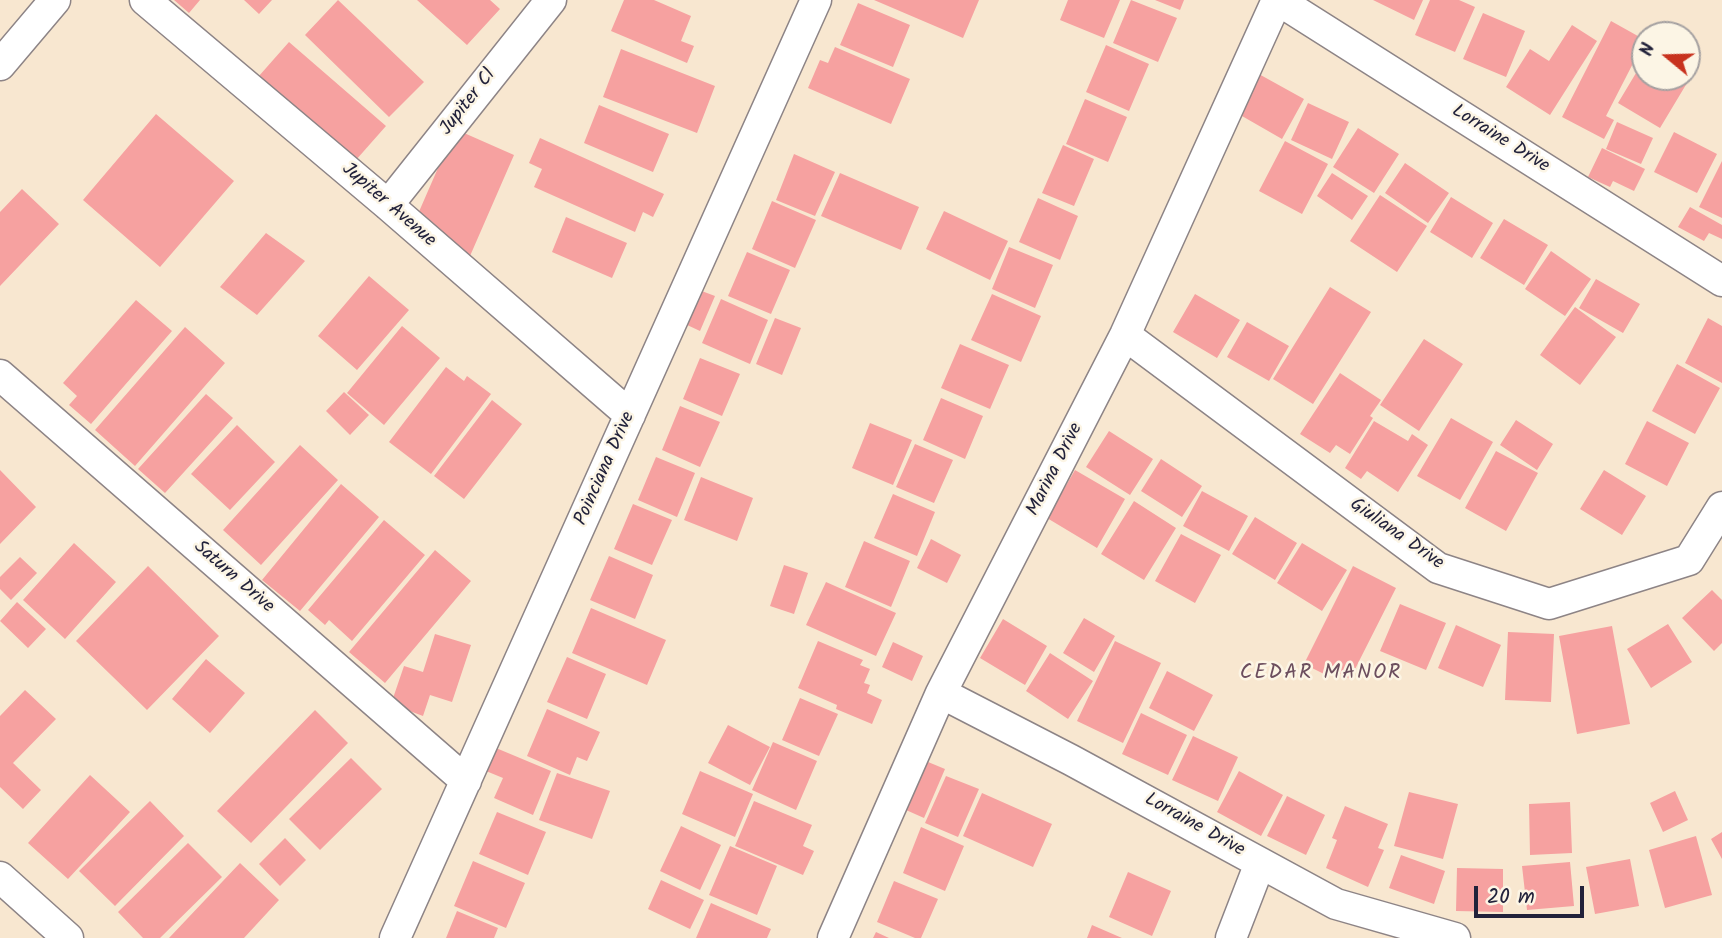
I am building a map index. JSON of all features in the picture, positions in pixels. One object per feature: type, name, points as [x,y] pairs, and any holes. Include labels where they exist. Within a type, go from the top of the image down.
[{"type":"street","points":[[0,65],[55,0]]},
{"type":"street","name":"Jupiter Avenue","points":[[145,0],[388,205],[630,415]]},
{"type":"street","name":"Jupiter Cl","points":[[388,205],[551,0]]},
{"type":"street","name":"Poinciana Drive","points":[[395,938],[816,0]]},
{"type":"street","name":"Lorraine Drive","points":[[1277,0],[1722,281]]},
{"type":"street","name":"Marina Drive","points":[[833,938],[941,693],[1125,335],[1277,0]]},
{"type":"street","name":"Giuliana Drive","points":[[1125,335],[1438,568],[1549,604],[1689,559],[1722,507]]},
{"type":"street","name":"Saturn Drive","points":[[0,375],[466,781]]},
{"type":"street","name":"Lorraine Drive","points":[[941,693],[1071,760],[1336,904],[1455,938]]},
{"type":"street","points":[[1231,938],[1260,863]]},
{"type":"street","points":[[0,877],[68,938]]},
{"type":"building","points":[[174,0],[200,0],[189,13]]},
{"type":"building","points":[[244,0],[272,0],[259,14]]},
{"type":"building","points":[[338,0],[424,82],[389,117],[305,35]]},
{"type":"building","points":[[417,0],[490,0],[500,9],[467,45]]},
{"type":"building","points":[[624,0],[654,0],[691,16],[681,41],[694,46],[687,63],[611,31]]},
{"type":"building","points":[[874,0],[979,0],[963,38]]},
{"type":"building","points":[[1068,0],[1120,0],[1104,38],[1060,20]]},
{"type":"building","points":[[1131,0],[1177,18],[1158,62],[1113,43]]},
{"type":"building","points":[[1155,0],[1184,0],[1180,10]]},
{"type":"building","points":[[1373,0],[1423,0],[1414,20]]},
{"type":"building","points":[[1430,0],[1459,0],[1475,7],[1455,52],[1415,35]]},
{"type":"building","points":[[858,3],[910,25],[893,67],[840,45]]},
{"type":"building","points":[[1483,13],[1525,31],[1506,77],[1463,59]]},
{"type":"building","points":[[1611,21],[1631,32],[1631,67],[1606,116],[1614,120],[1604,139],[1562,117]]},
{"type":"building","points":[[1572,25],[1597,41],[1550,115],[1506,87],[1530,49],[1549,61]]},
{"type":"building","points":[[289,42],[386,126],[348,169],[251,85]]},
{"type":"building","points":[[1106,45],[1149,64],[1129,111],[1086,92]]},
{"type":"building","points":[[835,47],[910,79],[891,124],[808,88],[820,60],[828,63]]},
{"type":"building","points":[[621,49],[715,86],[697,133],[603,97]]},
{"type":"building","points":[[1257,73],[1304,99],[1282,139],[1235,112]]},
{"type":"building","points":[[1631,81],[1631,91],[1682,91],[1660,128],[1618,103]]},
{"type":"building","points":[[1085,99],[1127,117],[1108,162],[1066,144]]},
{"type":"building","points":[[1308,103],[1349,122],[1332,159],[1291,140]]},
{"type":"building","points":[[599,105],[669,134],[653,172],[584,143]]},
{"type":"building","points":[[156,114],[234,181],[160,267],[83,200]]},
{"type":"building","points":[[1617,122],[1653,138],[1641,164],[1606,149]]},
{"type":"building","points":[[1358,128],[1399,154],[1374,193],[1333,167]]},
{"type":"building","points":[[455,129],[514,155],[470,256],[411,230]]},
{"type":"building","points":[[1674,132],[1717,154],[1697,193],[1654,172]]},
{"type":"building","points":[[540,138],[664,194],[653,217],[643,212],[635,232],[534,187],[542,169],[529,163]]},
{"type":"building","points":[[1285,141],[1328,164],[1302,214],[1259,191]]},
{"type":"building","points":[[1063,145],[1094,159],[1074,206],[1042,193]]},
{"type":"building","points":[[1602,148],[1645,169],[1634,191],[1613,181],[1610,187],[1588,177]]},
{"type":"building","points":[[794,154],[835,172],[815,216],[776,200]]},
{"type":"building","points":[[1722,161],[1722,218],[1699,207]]},
{"type":"building","points":[[1405,163],[1449,193],[1428,223],[1385,193]]},
{"type":"building","points":[[840,173],[919,207],[901,250],[821,216]]},
{"type":"building","points":[[1332,173],[1368,196],[1352,220],[1317,196]]},
{"type":"building","points":[[22,189],[59,224],[0,286],[0,212]]},
{"type":"building","points":[[1380,195],[1427,226],[1397,272],[1350,241]]},
{"type":"building","points":[[1451,197],[1493,223],[1472,258],[1430,232]]},
{"type":"building","points":[[1038,198],[1078,216],[1060,260],[1019,242]]},
{"type":"building","points":[[772,201],[816,220],[795,268],[752,249]]},
{"type":"building","points":[[1690,207],[1722,225],[1722,239],[1709,233],[1704,241],[1678,227]]},
{"type":"building","points":[[944,211],[1008,241],[990,280],[926,249]]},
{"type":"building","points":[[566,217],[627,243],[612,278],[552,252]]},
{"type":"building","points":[[1504,219],[1548,245],[1524,285],[1480,258]]},
{"type":"building","points":[[266,233],[305,261],[257,315],[220,287]]},
{"type":"building","points":[[1009,247],[1053,265],[1035,308],[992,289]]},
{"type":"building","points":[[1551,251],[1591,279],[1565,316],[1525,289]]},
{"type":"building","points":[[747,252],[790,270],[771,314],[728,296]]},
{"type":"building","points":[[369,276],[409,310],[357,370],[318,336]]},
{"type":"building","points":[[1596,279],[1640,304],[1623,333],[1579,308]]},
{"type":"building","points":[[1330,287],[1371,312],[1313,404],[1273,379]]},
{"type":"building","points":[[699,290],[715,296],[700,331],[685,324]]},
{"type":"building","points":[[992,294],[1041,316],[1021,362],[971,340]]},
{"type":"building","points":[[1195,294],[1240,320],[1217,358],[1173,332]]},
{"type":"building","points":[[721,299],[768,320],[750,364],[702,343]]},
{"type":"building","points":[[136,300],[172,331],[91,424],[69,405],[77,396],[63,383]]},
{"type":"building","points":[[1575,307],[1616,337],[1580,385],[1540,355]]},
{"type":"building","points":[[775,318],[801,328],[782,375],[756,364]]},
{"type":"building","points":[[1708,318],[1722,326],[1722,383],[1685,363]]},
{"type":"building","points":[[1247,322],[1289,346],[1269,381],[1227,357]]},
{"type":"building","points":[[402,326],[440,358],[384,425],[347,393]]},
{"type":"building","points":[[185,327],[225,363],[135,466],[95,430]]},
{"type":"building","points":[[1424,339],[1463,364],[1419,431],[1380,405]]},
{"type":"building","points":[[960,344],[1009,365],[990,409],[941,388]]},
{"type":"building","points":[[700,358],[740,374],[722,416],[683,399]]},
{"type":"building","points":[[1677,364],[1720,388],[1695,434],[1652,411]]},
{"type":"building","points":[[446,367],[464,381],[467,376],[491,394],[431,474],[389,442]]},
{"type":"building","points":[[1340,373],[1381,400],[1350,454],[1336,445],[1330,453],[1300,434]]},
{"type":"building","points":[[344,392],[369,415],[350,435],[326,411]]},
{"type":"building","points":[[206,394],[233,418],[165,493],[138,469]]},
{"type":"building","points":[[941,398],[983,416],[965,459],[923,440]]},
{"type":"building","points":[[492,400],[522,424],[464,499],[434,476]]},
{"type":"building","points":[[680,406],[720,422],[700,467],[662,450]]},
{"type":"building","points":[[1451,418],[1493,442],[1460,500],[1417,476]]},
{"type":"building","points":[[1516,420],[1553,444],[1537,470],[1500,445]]},
{"type":"building","points":[[1374,421],[1408,441],[1412,434],[1428,445],[1398,492],[1367,471],[1361,479],[1345,468]]},
{"type":"building","points":[[1647,421],[1689,443],[1667,486],[1625,464]]},
{"type":"building","points":[[870,423],[912,440],[893,485],[852,468]]},
{"type":"building","points":[[237,425],[275,462],[230,510],[191,474]]},
{"type":"building","points":[[1109,431],[1153,459],[1130,495],[1086,467]]},
{"type":"building","points":[[915,444],[953,460],[934,503],[896,487]]},
{"type":"building","points":[[300,445],[338,480],[261,565],[223,530]]},
{"type":"building","points":[[1496,451],[1538,473],[1506,531],[1465,508]]},
{"type":"building","points":[[656,457],[695,473],[677,517],[638,500]]},
{"type":"building","points":[[1161,459],[1202,486],[1182,517],[1141,491]]},
{"type":"building","points":[[0,470],[36,507],[0,544]]},
{"type":"building","points":[[1075,470],[1125,499],[1097,548],[1047,518]]},
{"type":"building","points":[[1604,470],[1646,496],[1622,535],[1580,509]]},
{"type":"building","points":[[701,477],[753,498],[737,541],[684,520]]},
{"type":"building","points":[[341,484],[379,517],[300,611],[262,580]]},
{"type":"building","points":[[1202,491],[1248,516],[1229,551],[1183,526]]},
{"type":"building","points":[[893,494],[935,512],[917,556],[874,538]]},
{"type":"building","points":[[1134,501],[1176,528],[1144,580],[1101,554]]},
{"type":"building","points":[[633,504],[672,520],[652,565],[614,549]]},
{"type":"building","points":[[1255,517],[1297,543],[1275,580],[1232,554]]},
{"type":"building","points":[[384,520],[425,555],[352,641],[329,620],[325,625],[308,610]]},
{"type":"building","points":[[1181,534],[1221,555],[1195,603],[1155,581]]},
{"type":"building","points":[[931,539],[961,555],[947,583],[917,568]]},
{"type":"building","points":[[864,541],[910,561],[891,607],[845,587]]},
{"type":"building","points":[[74,543],[116,582],[65,639],[23,600]]},
{"type":"building","points":[[1302,543],[1347,570],[1322,611],[1277,583]]},
{"type":"building","points":[[435,550],[471,581],[385,683],[349,652]]},
{"type":"building","points":[[609,556],[653,575],[635,619],[590,600]]},
{"type":"building","points":[[20,557],[37,573],[11,600],[0,589],[0,577]]},
{"type":"building","points":[[784,565],[808,573],[794,614],[770,606]]},
{"type":"building","points":[[148,566],[219,636],[147,710],[76,641]]},
{"type":"building","points":[[1353,566],[1396,588],[1350,679],[1328,667],[1324,674],[1304,664]]},
{"type":"building","points":[[826,582],[896,613],[876,656],[806,625]]},
{"type":"building","points":[[1712,590],[1722,600],[1722,643],[1714,651],[1682,618]]},
{"type":"building","points":[[17,602],[46,629],[28,648],[0,621]]},
{"type":"building","points":[[1400,604],[1446,623],[1426,670],[1380,651]]},
{"type":"building","points":[[591,608],[666,640],[647,685],[572,653]]},
{"type":"building","points":[[1084,618],[1115,636],[1094,672],[1063,653]]},
{"type":"building","points":[[1003,619],[1047,646],[1025,685],[980,658]]},
{"type":"building","points":[[1668,624],[1692,662],[1651,688],[1627,649]]},
{"type":"building","points":[[1456,625],[1501,645],[1483,687],[1438,668]]},
{"type":"building","points":[[1612,626],[1630,724],[1577,734],[1559,636]]},
{"type":"building","points":[[1508,632],[1554,634],[1551,702],[1505,700]]},
{"type":"building","points":[[435,634],[471,645],[452,702],[430,695],[423,716],[391,704],[404,666],[423,672]]},
{"type":"building","points":[[818,641],[863,660],[860,665],[870,669],[864,683],[870,685],[867,693],[882,700],[872,724],[836,709],[837,705],[798,688]]},
{"type":"building","points":[[1115,641],[1161,663],[1123,743],[1077,721]]},
{"type":"building","points":[[893,642],[923,656],[912,681],[882,667]]},
{"type":"building","points":[[1050,653],[1093,681],[1068,719],[1026,691]]},
{"type":"building","points":[[567,657],[606,674],[587,719],[547,702]]},
{"type":"building","points":[[206,659],[245,693],[210,733],[172,699]]},
{"type":"building","points":[[1167,671],[1213,695],[1194,731],[1149,708]]},
{"type":"building","points":[[25,690],[56,719],[13,763],[41,790],[23,809],[0,787],[0,716]]},
{"type":"building","points":[[800,698],[838,714],[819,756],[782,740]]},
{"type":"building","points":[[547,709],[600,732],[587,761],[577,757],[570,775],[527,756]]},
{"type":"building","points":[[315,710],[348,743],[251,843],[217,811]]},
{"type":"building","points":[[1141,713],[1187,735],[1168,775],[1122,754]]},
{"type":"building","points":[[728,725],[770,747],[750,785],[708,763]]},
{"type":"building","points":[[1193,736],[1238,757],[1218,801],[1172,780]]},
{"type":"building","points":[[773,742],[817,761],[796,810],[752,790]]},
{"type":"building","points":[[496,748],[551,771],[533,815],[494,798],[503,778],[486,771]]},
{"type":"building","points":[[916,757],[945,769],[924,818],[906,810]]},
{"type":"building","points":[[351,758],[382,789],[320,850],[289,819]]},
{"type":"building","points":[[700,771],[753,794],[735,837],[682,814]]},
{"type":"building","points":[[1239,771],[1283,795],[1261,836],[1217,812]]},
{"type":"building","points":[[557,773],[610,791],[592,839],[539,820]]},
{"type":"building","points":[[90,775],[130,812],[68,879],[28,843]]},
{"type":"building","points":[[946,776],[979,789],[958,837],[925,823]]},
{"type":"building","points":[[1675,791],[1688,820],[1663,832],[1650,803]]},
{"type":"building","points":[[1409,792],[1458,804],[1443,859],[1394,846]]},
{"type":"building","points":[[982,793],[1052,824],[1033,867],[963,836]]},
{"type":"building","points":[[1287,796],[1325,815],[1306,855],[1267,836]]},
{"type":"building","points":[[150,801],[184,836],[115,906],[79,871]]},
{"type":"building","points":[[754,801],[812,825],[803,846],[814,851],[803,875],[735,846]]},
{"type":"building","points":[[1570,802],[1572,853],[1530,855],[1529,804]]},
{"type":"building","points":[[1345,806],[1388,824],[1378,848],[1384,850],[1368,887],[1326,868],[1337,840],[1332,838]]},
{"type":"building","points":[[497,812],[546,832],[528,875],[479,854]]},
{"type":"building","points":[[681,826],[721,845],[700,890],[660,871]]},
{"type":"building","points":[[921,827],[964,846],[945,891],[903,873]]},
{"type":"building","points":[[1722,832],[1722,859],[1711,839]]},
{"type":"building","points":[[1696,836],[1712,895],[1665,908],[1649,850]]},
{"type":"building","points":[[285,838],[306,860],[280,886],[259,864]]},
{"type":"building","points":[[188,843],[222,877],[160,938],[143,938],[118,912]]},
{"type":"building","points":[[730,846],[777,866],[757,915],[709,895]]},
{"type":"building","points":[[1401,855],[1445,871],[1434,904],[1389,888]]},
{"type":"building","points":[[1630,859],[1639,906],[1595,914],[1586,867]]},
{"type":"building","points":[[473,861],[525,883],[506,928],[454,906]]},
{"type":"building","points":[[1570,862],[1574,906],[1527,910],[1522,866]]},
{"type":"building","points":[[240,863],[279,900],[244,938],[169,938]]},
{"type":"building","points":[[1457,868],[1503,869],[1503,912],[1456,911]]},
{"type":"building","points":[[1128,872],[1171,891],[1152,936],[1109,917]]},
{"type":"building","points":[[661,880],[704,900],[690,929],[648,909]]},
{"type":"building","points":[[894,881],[938,899],[921,938],[877,922]]},
{"type":"building","points":[[711,903],[771,929],[767,938],[696,938]]},
{"type":"building","points":[[457,911],[498,928],[494,938],[446,938]]},
{"type":"building","points":[[1092,925],[1122,938],[1087,938]]},
{"type":"building","points":[[876,932],[889,938],[873,938]]},
{"type":"district","name":"CEDAR MANOR","points":[[1321,674]]}]
